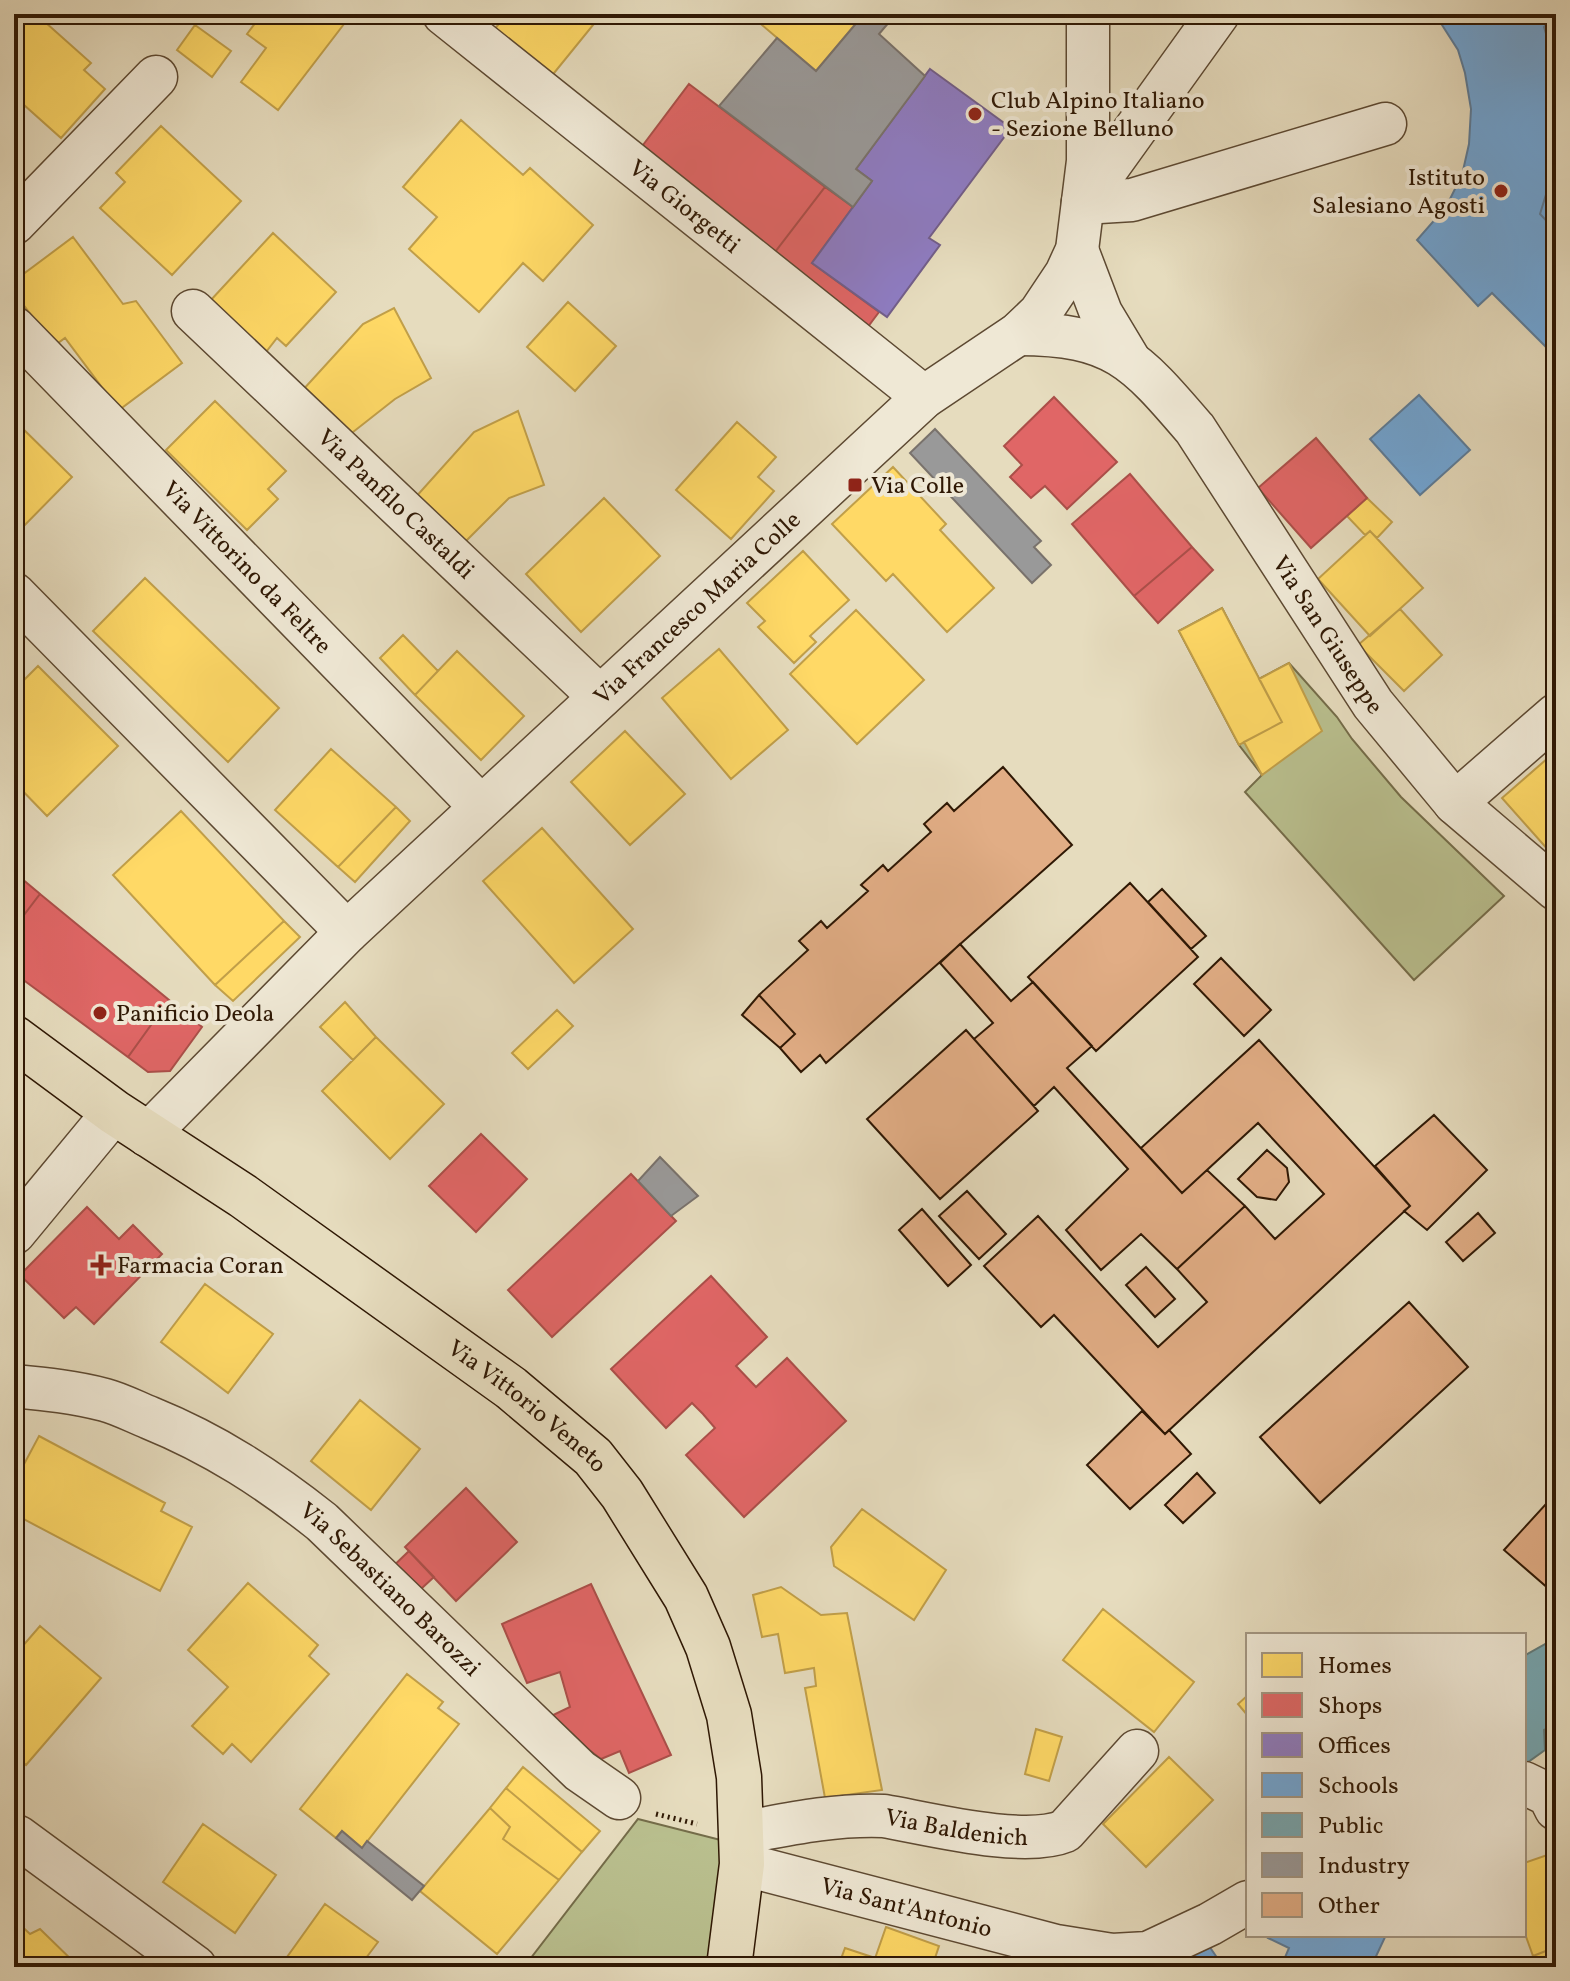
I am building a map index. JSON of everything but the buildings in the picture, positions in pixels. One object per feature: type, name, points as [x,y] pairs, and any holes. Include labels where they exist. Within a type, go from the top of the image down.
[{"type":"main road","name":"Via Vittorio Veneto","points":[[14,1038],[130,1124],[243,1196],[511,1388],[593,1457],[622,1494],[686,1597],[708,1647],[729,1715],[739,1777],[741,1848],[729,1967]]},
{"type":"street","name":"Via Giorgetti","points":[[444,14],[924,397]]},
{"type":"street","points":[[1077,250],[1090,113],[1088,14]]},
{"type":"street","points":[[1083,203],[1218,14]]},
{"type":"street","points":[[14,223],[156,77]]},
{"type":"street","points":[[1083,203],[1132,200],[1385,124]]},
{"type":"street","name":"Via Francesco Maria Colle","points":[[14,1233],[130,1124],[347,932],[924,397],[1018,334],[1040,313],[1077,250]]},
{"type":"street","name":"Via San Giuseppe","points":[[1077,250],[1101,313],[1128,358],[1195,429],[1369,699],[1455,803],[1556,889]]},
{"type":"street","name":"Via Panfilo Castaldi","points":[[193,311],[600,697]]},
{"type":"street","name":"Via Vittorino da Feltre","points":[[14,328],[481,807]]},
{"type":"street","name":"Via San Giuseppe","points":[[1018,334],[1076,337],[1099,343],[1128,358]]},
{"type":"street","points":[[14,594],[347,932]]},
{"type":"street","points":[[1455,803],[1556,715]]},
{"type":"street","name":"Via Sebastiano Barozzi","points":[[14,1386],[66,1391],[107,1401],[192,1435],[278,1487],[322,1522],[580,1771],[619,1798]]},
{"type":"street","name":"Via Baldenich","points":[[741,1848],[837,1816],[861,1815],[1019,1838],[1051,1837],[1065,1831],[1137,1751]]},
{"type":"street","points":[[14,1841],[18,1837],[195,1967]]},
{"type":"street","name":"Via Sant'Antonio","points":[[741,1848],[1056,1946],[1112,1955],[1148,1953],[1246,1903]]},
{"type":"path","points":[[619,1798],[741,1848]]},
{"type":"green space","points":[[1222,608],[1259,679],[1289,663],[1401,797],[1504,896],[1414,980],[1245,792],[1262,775],[1239,745],[1179,631]]},
{"type":"green space","points":[[638,1819],[764,1851],[747,1967],[524,1967]]},
{"type":"place","name":"Club Alpino Italiano - Sezione Belluno","points":[[975,114]]},
{"type":"place","name":"Istituto Salesiano Agosti","points":[[1501,191]]},
{"type":"place","name":"Via Colle","points":[[855,485]]},
{"type":"place","name":"Panificio Deola","points":[[100,1013]]},
{"type":"place","name":"Farmacia Coran","points":[[101,1265]]}]
